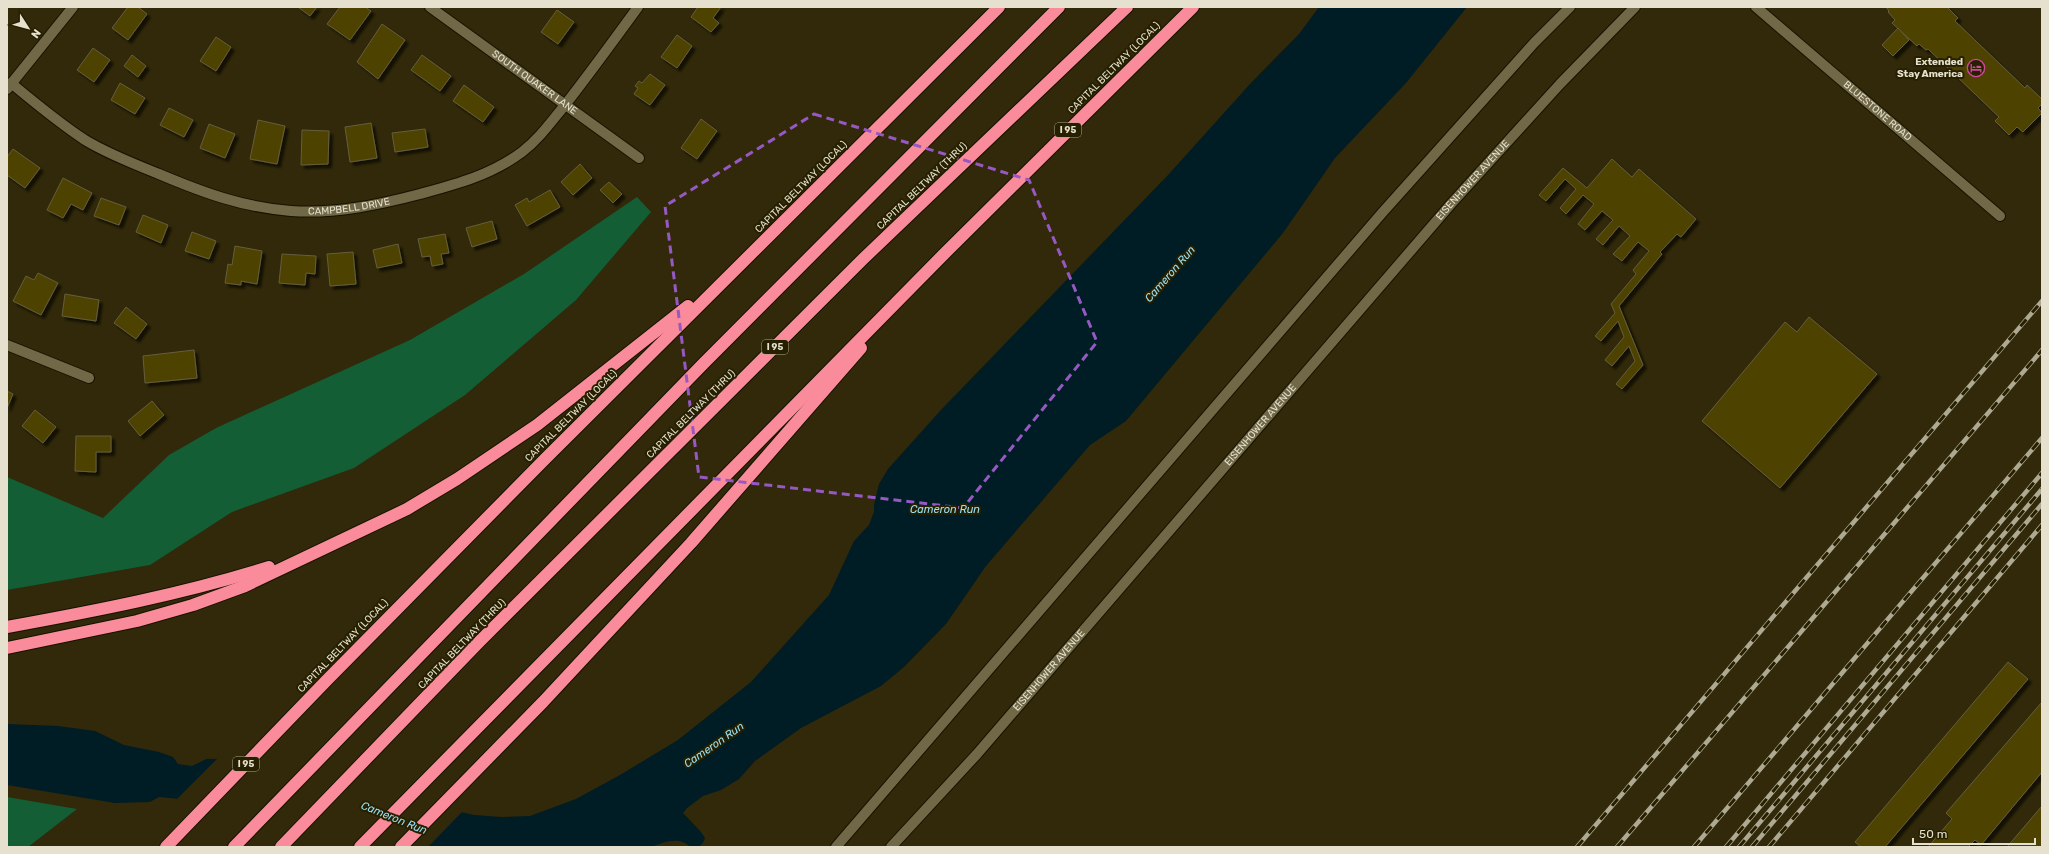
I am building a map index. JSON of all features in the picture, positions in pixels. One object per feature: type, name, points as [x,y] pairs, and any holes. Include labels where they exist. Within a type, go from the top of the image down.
[{"type":"highway","name":"CAPITAL BELTWAY (LOCAL)","points":[[166,847],[326,681],[735,269],[999,7]]},
{"type":"highway","points":[[234,847],[709,358],[1059,7]]},
{"type":"highway","name":"CAPITAL BELTWAY (THRU)","points":[[280,847],[430,693],[863,259],[1127,7]]},
{"type":"highway","name":"CAPITAL BELTWAY (LOCAL)","points":[[360,847],[944,254],[1193,7]]},
{"type":"highway","points":[[401,847],[543,702],[691,543],[944,254]]},
{"type":"highway","points":[[7,648],[122,624],[193,605],[245,586],[407,509],[499,452],[586,388],[735,269]]},
{"type":"highway","points":[[7,627],[114,607],[218,583],[307,556]]},
{"type":"main road","points":[[9,86],[73,7]]},
{"type":"main road","name":"SOUTH QUAKER LANE","points":[[430,7],[640,158]]},
{"type":"main road","name":"CAMPBELL DRIVE","points":[[9,86],[86,141],[121,159],[225,200],[258,207],[292,211],[330,210],[365,206],[403,198],[477,177],[500,167],[523,151],[542,134],[589,76],[638,7]]},
{"type":"main road","points":[[836,847],[1382,213],[1513,66],[1570,7]]},
{"type":"main road","name":"EISENHOWER AVENUE","points":[[891,847],[977,754],[1451,204],[1560,84],[1635,7]]},
{"type":"main road","name":"BLUESTONE ROAD","points":[[1756,7],[2000,216]]},
{"type":"main road","points":[[7,345],[89,378]]},
{"type":"highlighted area","points":[[814,114],[1029,180],[1097,342],[963,508],[699,477],[665,206]]},
{"type":"green space","points":[[637,197],[651,212],[576,300],[465,395],[354,468],[232,512],[150,565],[7,590],[7,477],[103,518],[169,455],[216,428],[410,340],[524,274]]},
{"type":"green space","points":[[7,797],[77,809],[28,847],[7,847]]},
{"type":"water","name":"Cameron Run","points":[[1319,7],[1467,7],[1406,83],[1335,158],[1283,233],[1126,421],[1090,445],[986,566],[946,624],[904,667],[881,686],[801,728],[755,761],[739,779],[721,790],[703,796],[687,808],[683,813],[705,838],[703,843],[699,846],[690,847],[681,842],[671,841],[652,847],[387,847],[333,806],[243,805],[159,797],[150,802],[115,803],[7,785],[7,724],[58,726],[95,731],[124,745],[159,752],[173,757],[178,764],[192,766],[206,759],[293,758],[422,803],[474,815],[501,817],[530,816],[576,799],[620,775],[678,740],[751,682],[829,595],[854,541],[869,525],[874,512],[874,505],[879,484],[888,469],[940,411],[1169,174],[1250,84],[1299,34]]},
{"type":"pier","points":[[293,756],[359,769],[422,801],[464,810],[428,847],[380,847],[343,819],[333,808],[243,807],[176,800],[219,757]]},
{"type":"building","points":[[128,7],[138,7],[147,14],[128,40],[112,28]]},
{"type":"building","points":[[298,7],[317,7],[310,16]]},
{"type":"building","points":[[340,7],[365,7],[371,11],[350,40],[327,24]]},
{"type":"building","points":[[698,7],[721,7],[713,18],[719,23],[711,32],[691,17]]},
{"type":"building","name":"Extended Stay America","points":[[1886,7],[1947,7],[1958,18],[1955,21],[2025,88],[2027,85],[2042,99],[2042,104],[2038,108],[2042,113],[2023,132],[2017,127],[2009,135],[1995,121],[1999,117],[1928,49],[1926,50],[1919,44],[1917,46],[1892,23],[1895,20],[1888,12],[1889,11]]},
{"type":"building","points":[[557,10],[574,22],[558,44],[541,32]]},
{"type":"building","points":[[382,24],[405,40],[378,79],[357,62]]},
{"type":"building","points":[[1898,28],[1909,40],[1893,56],[1882,45]]},
{"type":"building","points":[[677,35],[692,46],[677,68],[661,57]]},
{"type":"building","points":[[216,37],[231,47],[216,71],[200,61]]},
{"type":"building","points":[[93,48],[110,60],[94,82],[77,70]]},
{"type":"building","points":[[132,55],[146,66],[138,77],[124,66]]},
{"type":"building","points":[[422,55],[451,76],[440,91],[411,70]]},
{"type":"building","points":[[650,74],[665,85],[650,105],[634,94],[638,88],[635,86],[639,81],[642,83]]},
{"type":"building","points":[[120,83],[145,98],[135,114],[111,100]]},
{"type":"building","points":[[464,85],[494,107],[483,122],[453,101]]},
{"type":"building","points":[[169,108],[193,120],[184,137],[160,125]]},
{"type":"building","points":[[701,119],[717,131],[697,159],[681,148]]},
{"type":"building","points":[[258,120],[285,126],[277,164],[250,159]]},
{"type":"building","points":[[371,123],[377,158],[350,162],[345,127]]},
{"type":"building","points":[[209,124],[235,134],[225,158],[200,148]]},
{"type":"building","points":[[425,129],[428,147],[395,152],[392,133]]},
{"type":"building","points":[[302,130],[329,131],[328,164],[301,165]]},
{"type":"building","points":[[13,149],[40,168],[25,188],[7,175],[7,157]]},
{"type":"building","points":[[1612,159],[1632,177],[1639,169],[1696,219],[1681,237],[1677,234],[1660,252],[1662,254],[1619,306],[1643,365],[1622,389],[1616,384],[1635,361],[1629,346],[1612,366],[1605,360],[1624,337],[1618,321],[1601,341],[1595,336],[1615,313],[1611,304],[1636,274],[1633,270],[1649,251],[1638,242],[1622,261],[1613,254],[1630,236],[1619,226],[1603,245],[1596,239],[1613,220],[1602,211],[1585,230],[1578,224],[1594,204],[1583,195],[1566,214],[1560,208],[1576,189],[1565,179],[1546,201],[1539,195],[1563,168],[1587,188]]},
{"type":"building","points":[[580,164],[592,178],[573,195],[561,182]]},
{"type":"building","points":[[63,178],[92,193],[83,210],[71,204],[63,218],[47,210]]},
{"type":"building","points":[[609,182],[622,194],[613,203],[600,190]]},
{"type":"building","points":[[550,190],[560,207],[527,226],[515,205],[527,198],[529,202]]},
{"type":"building","points":[[101,198],[126,207],[119,225],[94,216]]},
{"type":"building","points":[[143,215],[168,225],[161,243],[136,232]]},
{"type":"building","points":[[492,221],[497,239],[472,247],[466,228]]},
{"type":"building","points":[[192,232],[216,241],[209,259],[185,251]]},
{"type":"building","points":[[445,234],[449,253],[441,254],[443,264],[432,266],[430,256],[422,257],[418,239]]},
{"type":"building","points":[[398,244],[402,263],[377,268],[373,250]]},
{"type":"building","points":[[235,246],[262,251],[257,284],[241,281],[241,285],[225,283],[228,264],[232,265]]},
{"type":"building","points":[[353,252],[356,284],[330,286],[327,254]]},
{"type":"building","points":[[282,254],[316,256],[315,274],[306,273],[305,285],[279,283]]},
{"type":"building","points":[[38,273],[58,283],[41,315],[13,301],[26,276],[34,280]]},
{"type":"building","points":[[65,294],[99,300],[96,321],[62,316]]},
{"type":"building","points":[[126,307],[147,324],[136,339],[114,323]]},
{"type":"building","points":[[1809,317],[1877,374],[1780,488],[1702,421],[1785,322],[1797,332]]},
{"type":"building","points":[[194,350],[197,378],[145,383],[143,356]]},
{"type":"building","points":[[7,391],[13,394],[7,408]]},
{"type":"building","points":[[152,401],[164,415],[140,436],[128,421]]},
{"type":"building","points":[[35,410],[56,427],[43,443],[22,426]]},
{"type":"building","points":[[76,436],[111,436],[111,452],[96,452],[96,472],[75,471]]},
{"type":"building","points":[[2008,662],[2028,679],[1885,847],[1861,847],[1855,842]]},
{"type":"building","points":[[2042,702],[2042,772],[1981,845],[1975,840],[1968,847],[1928,847],[1952,819],[1946,813]]},
{"type":"building","points":[[2042,806],[2042,847],[2007,847]]},
{"type":"railway","points":[[1577,847],[2042,301]]},
{"type":"railway","points":[[1617,847],[2042,350]]},
{"type":"railway","points":[[1694,847],[2042,438]]},
{"type":"railway","points":[[1726,847],[2042,473]]},
{"type":"railway","points":[[1739,847],[2042,489]]},
{"type":"railway","points":[[1752,847],[2042,504]]},
{"type":"railway","points":[[1769,847],[2042,525]]},
{"type":"place","name":"Extended Stay America","points":[[1976,68]]}]
